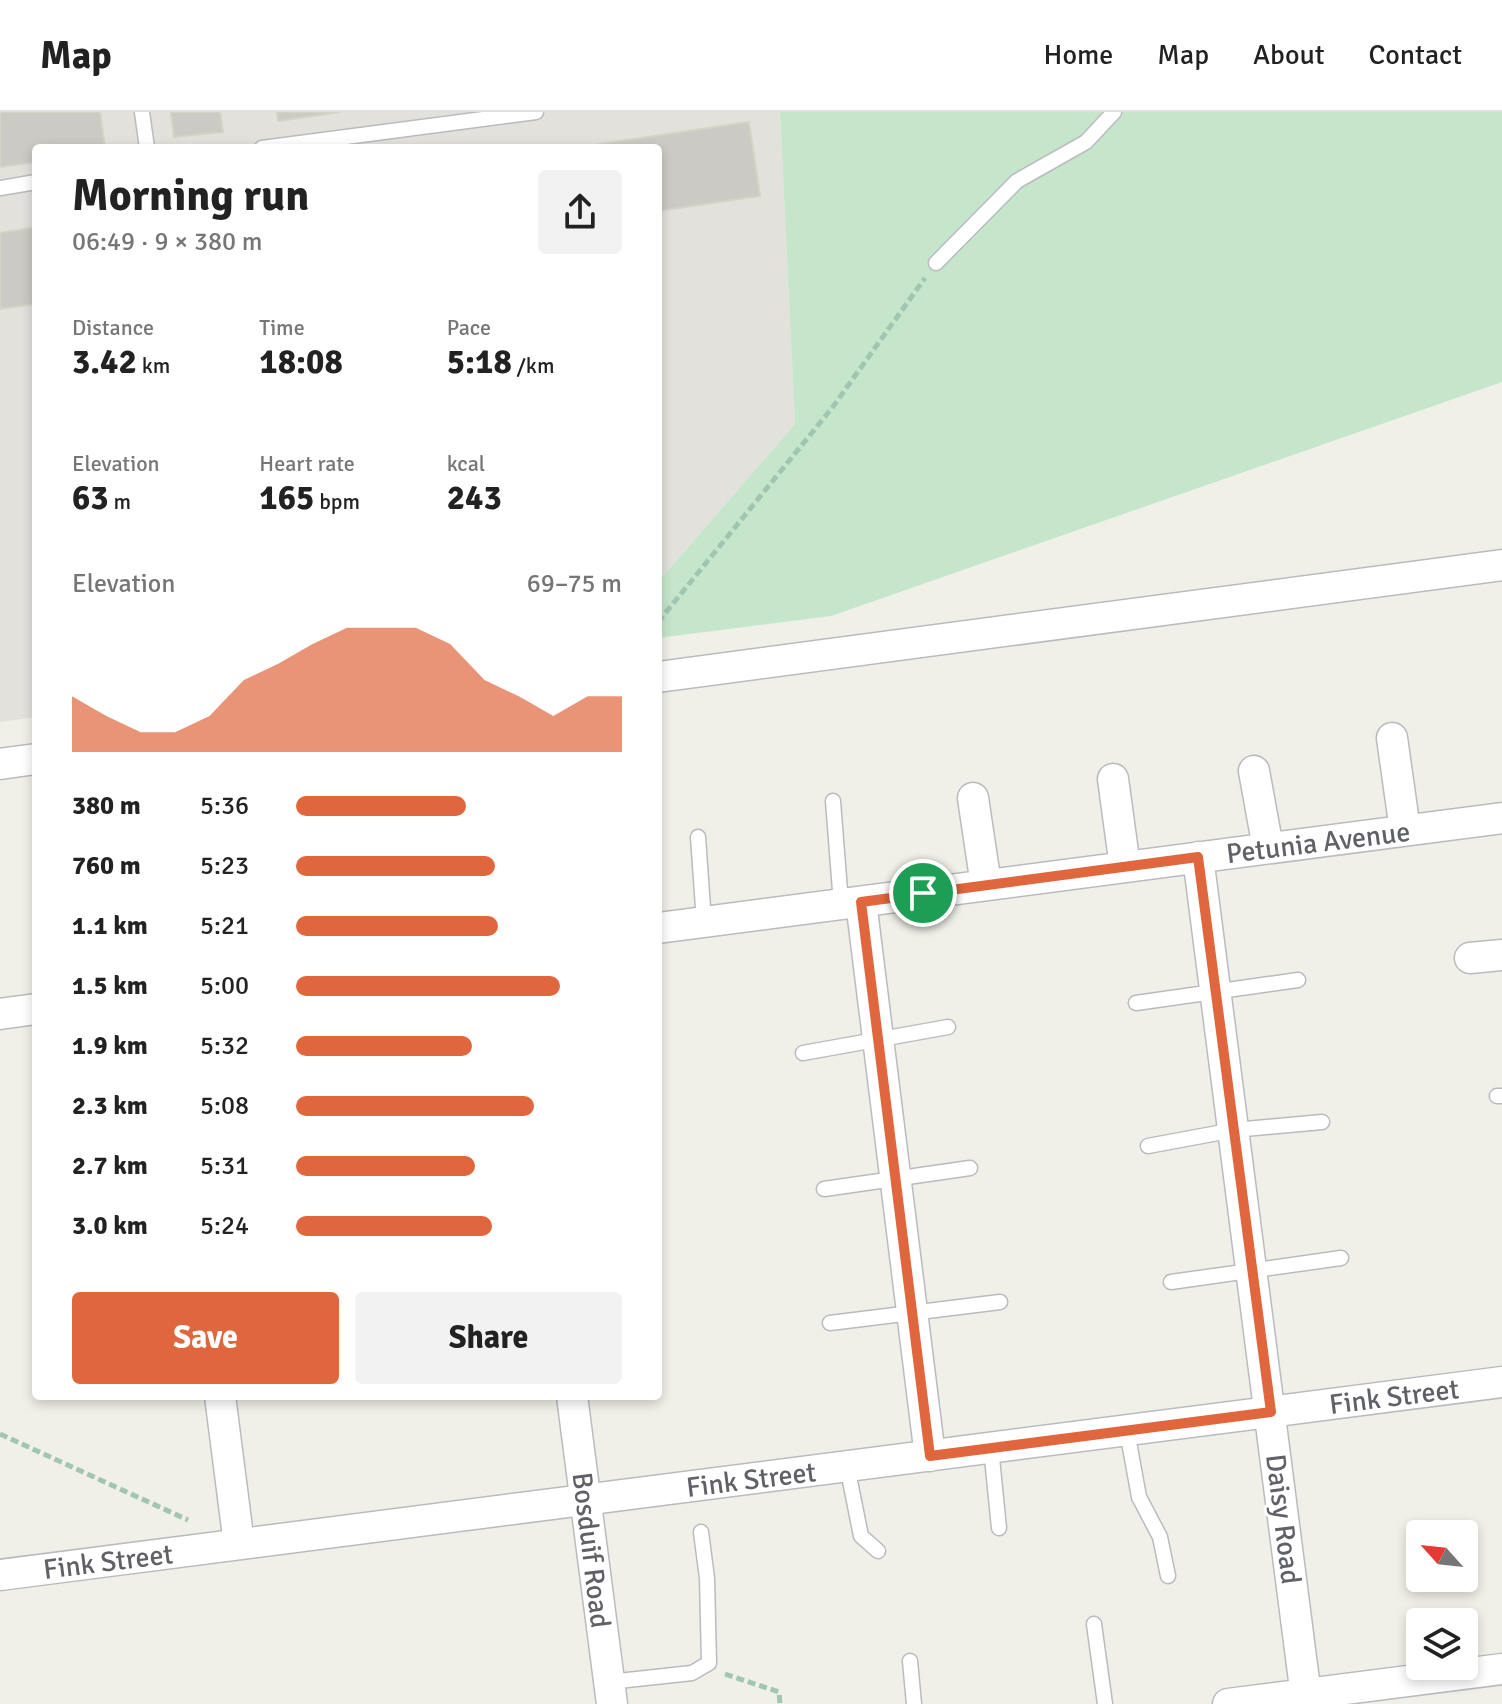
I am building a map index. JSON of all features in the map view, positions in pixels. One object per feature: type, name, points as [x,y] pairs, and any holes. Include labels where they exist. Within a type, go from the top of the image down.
[{"type":"street","points":[[662,676],[1502,565]]},
{"type":"street","points":[[1392,738],[1405,830]]},
{"type":"street","points":[[0,764],[32,760]]},
{"type":"street","points":[[1254,771],[1268,848]]},
{"type":"street","points":[[1113,779],[1125,867]]},
{"type":"street","points":[[973,798],[986,885]]},
{"type":"street","name":"Petunia Avenue","points":[[662,927],[1502,818]]},
{"type":"street","name":"Daisy Road","points":[[1198,857],[1306,1699]]},
{"type":"street","points":[[851,903],[878,1038],[930,1456]]},
{"type":"street","points":[[1470,958],[1502,955]]},
{"type":"street","points":[[0,1014],[32,1010]]},
{"type":"street","name":"Fink Street","points":[[0,1575],[1502,1382]]},
{"type":"street","points":[[221,1400],[239,1544]]},
{"type":"street","name":"Bosduif Road","points":[[572,1400],[610,1693]]},
{"type":"street","points":[[1228,1704],[1306,1699],[1502,1669]]},
{"type":"lane","points":[[142,112],[146,144]]},
{"type":"lane","points":[[292,144],[536,112]]},
{"type":"lane","points":[[936,263],[1017,181],[1086,142],[1114,112]]},
{"type":"lane","points":[[0,188],[32,183]]},
{"type":"lane","points":[[833,801],[851,903]]},
{"type":"lane","points":[[698,837],[704,922]]},
{"type":"lane","points":[[1136,1003],[1298,980]]},
{"type":"lane","points":[[803,1053],[948,1027]]},
{"type":"lane","points":[[1148,1146],[1234,1130],[1322,1122]]},
{"type":"lane","points":[[824,1189],[970,1168]]},
{"type":"lane","points":[[1171,1282],[1341,1258]]},
{"type":"lane","points":[[830,1323],[1000,1302]]},
{"type":"lane","points":[[1127,1431],[1139,1497],[1160,1537],[1168,1576]]},
{"type":"lane","points":[[991,1448],[999,1528]]},
{"type":"lane","points":[[847,1466],[861,1536],[878,1551]]},
{"type":"lane","points":[[610,1693],[705,1668],[711,1651],[701,1532]]},
{"type":"lane","points":[[1094,1624],[1105,1704]]},
{"type":"lane","points":[[910,1661],[914,1704]]},
{"type":"path","points":[[662,617],[832,408],[936,263]]},
{"type":"path","points":[[0,1434],[239,1544]]},
{"type":"path","points":[[705,1668],[779,1692],[780,1704]]},
{"type":"shaded area","points":[[0,112],[780,112],[795,424],[662,577],[662,144],[32,144],[32,718],[0,722]]},
{"type":"green space","points":[[780,112],[1502,112],[1502,382],[831,616],[662,637],[662,577],[795,424]]},
{"type":"building","points":[[0,112],[100,112],[104,144],[32,144],[32,163],[0,167]]},
{"type":"building","points":[[171,112],[220,112],[223,132],[174,137]]},
{"type":"building","points":[[277,112],[340,112],[278,121]]},
{"type":"building","points":[[749,122],[760,196],[662,210],[662,144],[601,144]]},
{"type":"building","points":[[32,228],[32,305],[0,309],[0,233]]},
{"type":"route","points":[[1198,857],[1271,1412],[930,1456],[861,902],[923,893],[1198,857]]}]
